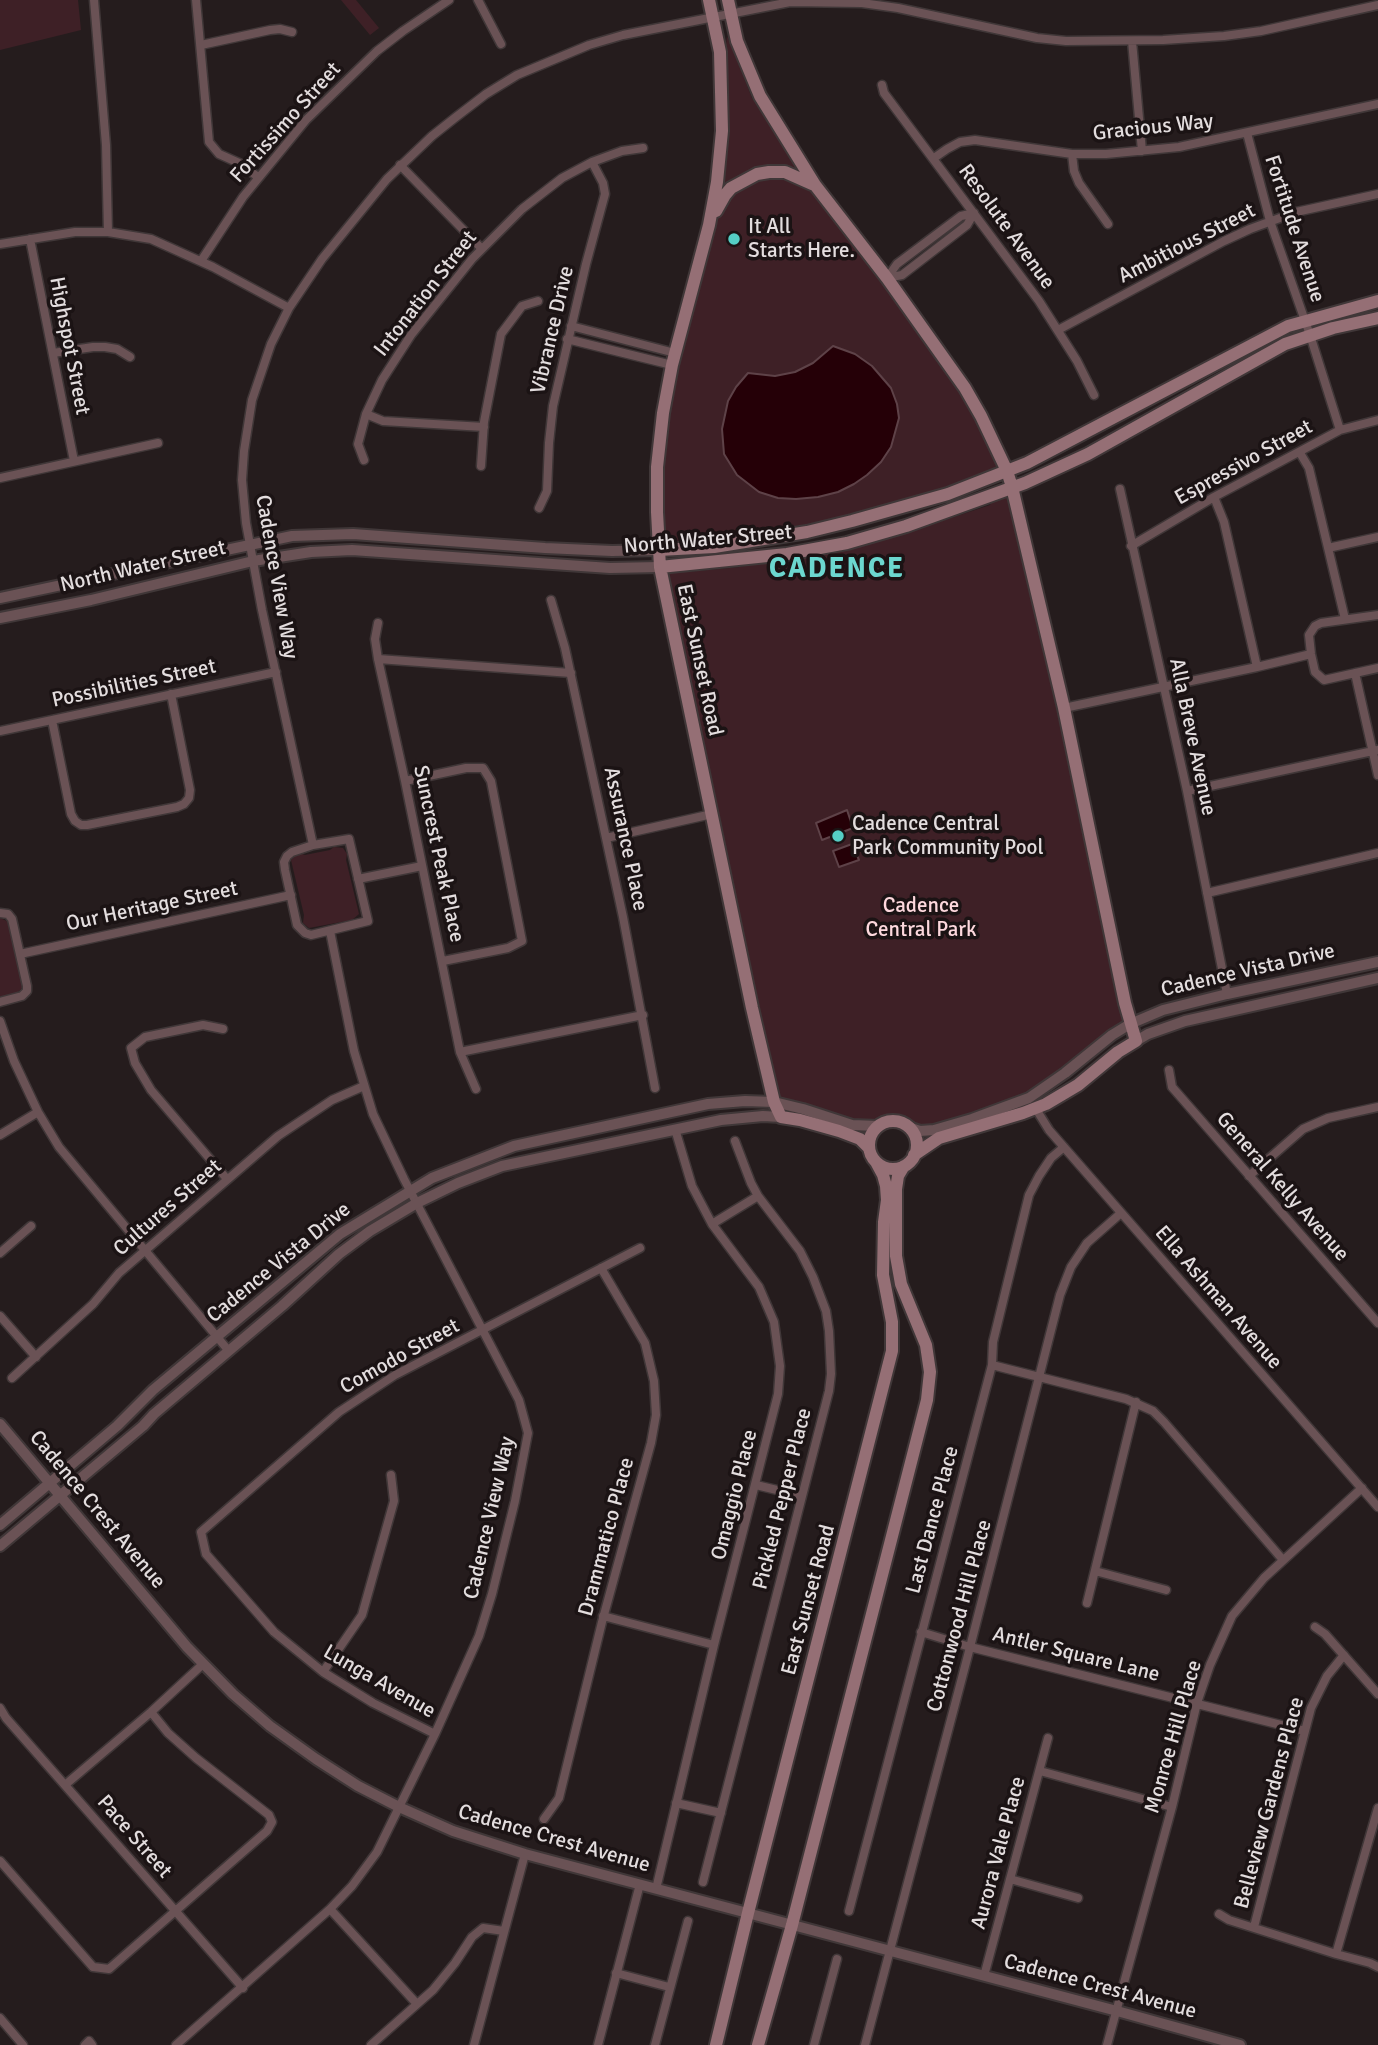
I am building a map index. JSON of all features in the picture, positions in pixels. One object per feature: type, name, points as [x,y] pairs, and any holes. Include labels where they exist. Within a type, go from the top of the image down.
[{"type":"main road","name":"East Sunset Road","points":[[709,0],[720,52],[722,131],[709,225],[674,359],[663,413],[657,467],[660,567],[752,1008],[774,1102],[781,1117]]},
{"type":"main road","points":[[728,0],[737,41],[760,96],[815,185],[887,278],[965,388],[1007,471],[1064,708],[1130,1024],[1136,1041]]},
{"type":"main road","points":[[709,225],[731,188],[757,174],[785,172],[815,185]]},
{"type":"main road","name":"North Water Street","points":[[659,550],[714,547],[807,532],[936,497],[1007,471],[1076,438],[1259,340],[1305,320],[1378,301]]},
{"type":"main road","name":"North Water Street","points":[[660,567],[787,554],[847,543],[906,526],[1012,487],[1088,454],[1285,344],[1378,318]]},
{"type":"main road","name":"Cadence Vista Drive","points":[[915,1155],[939,1138],[1036,1109],[1078,1085],[1118,1052],[1136,1041]]},
{"type":"main road","name":"Cadence Vista Drive","points":[[781,1117],[800,1119],[839,1131],[860,1139],[869,1148]]},
{"type":"main road","points":[[758,2045],[792,1925],[927,1400],[930,1372],[926,1345],[901,1284],[896,1256],[896,1182],[904,1166],[915,1155],[916,1140],[908,1127],[893,1121],[878,1126],[869,1140],[869,1148],[876,1162],[889,1169],[904,1166]]},
{"type":"main road","name":"East Sunset Road","points":[[716,2045],[892,1351],[892,1322],[883,1275],[886,1186],[876,1162]]},
{"type":"street","points":[[94,0],[107,170],[108,232]]},
{"type":"street","points":[[196,0],[209,142],[219,155],[239,163],[258,177]]},
{"type":"street","name":"Fortissimo Street","points":[[201,261],[258,177],[306,120],[354,72],[403,31],[449,0]]},
{"type":"street","points":[[478,0],[501,44]]},
{"type":"street","name":"Cadence View Way","points":[[313,845],[246,523],[242,480],[252,400],[262,367],[289,307],[341,233],[400,165],[456,117],[517,75],[589,45],[614,37],[790,2],[862,3],[898,8],[1037,38],[1066,41],[1180,39],[1248,32],[1378,5]]},
{"type":"street","points":[[201,45],[270,30],[292,32]]},
{"type":"street","points":[[1132,41],[1142,151]]},
{"type":"street","name":"Resolute Avenue","points":[[882,85],[884,93],[1058,330],[1094,395]]},
{"type":"street","name":"Gracious Way","points":[[934,158],[960,142],[975,141],[1072,154],[1107,154],[1192,145],[1378,104]]},
{"type":"street","name":"Fortitude Avenue","points":[[1247,133],[1270,221],[1340,430]]},
{"type":"street","name":"Intonation Street","points":[[364,460],[358,444],[366,414],[382,380],[411,335],[481,248],[502,227],[562,178],[592,162],[622,151],[643,148]]},
{"type":"street","points":[[1072,154],[1074,172],[1079,183],[1108,224]]},
{"type":"street","name":"Vibrance Drive","points":[[539,508],[547,491],[553,406],[567,339],[605,194],[603,183],[592,162]]},
{"type":"street","points":[[400,165],[481,248]]},
{"type":"street","name":"Ambitious Street","points":[[1058,330],[1224,240],[1296,212],[1378,194]]},
{"type":"street","points":[[887,278],[902,275],[967,225],[974,213]]},
{"type":"street","points":[[0,244],[75,232],[108,232],[152,239],[289,307]]},
{"type":"street","name":"Highspot Street","points":[[30,239],[74,461]]},
{"type":"street","points":[[481,466],[484,426],[501,334],[522,306],[538,301]]},
{"type":"street","points":[[571,326],[674,359]]},
{"type":"street","points":[[567,339],[674,359]]},
{"type":"street","points":[[53,354],[93,346],[117,349],[130,357]]},
{"type":"street","points":[[366,414],[383,421],[484,426]]},
{"type":"street","name":"Espressivo Street","points":[[1131,546],[1214,497],[1340,430],[1378,420]]},
{"type":"street","points":[[0,478],[158,443]]},
{"type":"street","points":[[1300,453],[1309,468],[1345,619]]},
{"type":"street","name":"Alla Breve Avenue","points":[[1120,489],[1187,791],[1227,994]]},
{"type":"street","points":[[1214,497],[1224,522],[1257,667]]},
{"type":"street","name":"North Water Street","points":[[0,598],[292,536],[353,534],[558,549],[659,550]]},
{"type":"street","points":[[1328,548],[1378,537]]},
{"type":"street","name":"North Water Street","points":[[0,618],[91,600],[253,561],[312,552],[352,550],[610,568],[660,567]]},
{"type":"street","name":"Assurance Place","points":[[551,600],[571,673],[655,1088]]},
{"type":"street","points":[[1378,615],[1315,626],[1309,635],[1315,672],[1324,680],[1378,668]]},
{"type":"street","name":"Suncrest Peak Place","points":[[378,623],[375,639],[378,659],[460,1052],[477,1089]]},
{"type":"street","points":[[1064,708],[1311,654]]},
{"type":"street","points":[[378,659],[571,673]]},
{"type":"street","name":"Possibilities Street","points":[[0,731],[275,672]]},
{"type":"street","points":[[1355,673],[1376,750],[1378,775]]},
{"type":"street","points":[[52,720],[71,814],[80,825],[177,807],[184,804],[190,790],[171,694]]},
{"type":"street","points":[[1187,791],[1376,750]]},
{"type":"street","points":[[405,781],[466,768],[483,768],[491,781],[522,941],[508,948],[443,961]]},
{"type":"street","points":[[606,838],[712,814]]},
{"type":"street","points":[[349,839],[358,879],[368,921],[311,935],[300,930],[284,862],[292,852],[313,845],[349,839]]},
{"type":"street","points":[[1207,892],[1378,853]]},
{"type":"street","points":[[358,879],[422,866]]},
{"type":"street","name":"Our Heritage Street","points":[[20,954],[291,895]]},
{"type":"street","points":[[0,913],[8,914],[12,919],[27,986],[18,999],[0,1002]]},
{"type":"street","name":"Cadence View Way","points":[[176,2045],[330,1909],[352,1886],[377,1852],[435,1734],[482,1625],[515,1501],[528,1433],[519,1400],[416,1203],[373,1114],[354,1051],[330,931]]},
{"type":"street","name":"Cadence Vista Drive","points":[[908,1127],[920,1131],[934,1130],[1029,1098],[1065,1073],[1100,1043],[1130,1024],[1174,1006],[1378,962]]},
{"type":"street","name":"Cadence Vista Drive","points":[[1136,1041],[1185,1021],[1378,978]]},
{"type":"street","points":[[460,1052],[642,1015]]},
{"type":"street","points":[[0,1021],[14,1061],[38,1112],[59,1147],[228,1350]]},
{"type":"street","points":[[223,1029],[203,1025],[145,1037],[131,1048],[135,1063],[151,1090],[228,1179]]},
{"type":"street","name":"General Kelly Avenue","points":[[1169,1070],[1172,1087],[1378,1323]]},
{"type":"street","name":"Cultures Street","points":[[12,1378],[88,1310],[119,1273],[278,1136],[332,1100],[364,1086]]},
{"type":"street","name":"Cadence Vista Drive","points":[[0,1525],[117,1426],[153,1390],[340,1234],[410,1190],[455,1168],[514,1146],[689,1107],[726,1102],[774,1102],[852,1125],[878,1126]]},
{"type":"street","points":[[1249,1176],[1309,1126],[1328,1118],[1378,1107]]},
{"type":"street","name":"Ella Ashman Avenue","points":[[1036,1109],[1049,1130],[1378,1507]]},
{"type":"street","points":[[0,1135],[38,1112]]},
{"type":"street","name":"Cadence Vista Drive","points":[[0,1546],[143,1426],[339,1254],[416,1203],[502,1166],[675,1129],[742,1118],[781,1117]]},
{"type":"street","name":"Omaggio Place","points":[[656,1888],[778,1394],[780,1366],[774,1322],[759,1287],[712,1224],[692,1186],[675,1129]]},
{"type":"street","name":"Pickled Pepper Place","points":[[703,1882],[829,1391],[831,1374],[829,1331],[821,1295],[800,1251],[758,1196],[735,1141]]},
{"type":"street","name":"Last Dance Place","points":[[849,1911],[992,1365],[993,1342],[1029,1195],[1051,1158],[1064,1147]]},
{"type":"street","points":[[712,1224],[758,1196]]},
{"type":"street","name":"Cottonwood Hill Place","points":[[865,2045],[1060,1294],[1071,1267],[1087,1243],[1121,1213]]},
{"type":"street","points":[[0,1253],[31,1226]]},
{"type":"street","name":"Comodo Street","points":[[201,1532],[339,1412],[395,1375],[640,1248]]},
{"type":"street","name":"Drammatico Place","points":[[544,1819],[559,1798],[603,1616],[652,1443],[656,1415],[654,1381],[645,1343],[601,1268]]},
{"type":"street","points":[[0,1316],[36,1357]]},
{"type":"street","points":[[992,1365],[1136,1402],[1153,1411],[1283,1560]]},
{"type":"street","points":[[1087,1604],[1136,1402]]},
{"type":"street","name":"Cadence Crest Avenue","points":[[0,1424],[203,1664],[233,1694],[292,1742],[337,1773],[399,1807],[453,1831],[525,1854],[1240,2045]]},
{"type":"street","points":[[323,1672],[362,1615],[394,1501],[391,1475]]},
{"type":"street","points":[[756,1485],[802,1496]]},
{"type":"street","name":"Monroe Hill Place","points":[[1107,2045],[1172,1807],[1197,1703],[1210,1665],[1232,1616],[1264,1578],[1362,1488]]},
{"type":"street","name":"Lunga Avenue","points":[[201,1532],[206,1554],[274,1632],[323,1672],[373,1703],[435,1734]]},
{"type":"street","points":[[1095,1571],[1166,1590]]},
{"type":"street","points":[[603,1616],[715,1645]]},
{"type":"street","points":[[1315,1627],[1325,1634],[1378,1694]]},
{"type":"street","name":"Antler Square Lane","points":[[921,1632],[970,1647],[1305,1731]]},
{"type":"street","name":"Belleview Gardens Place","points":[[1254,1927],[1311,1708],[1326,1676],[1344,1655]]},
{"type":"street","points":[[65,1785],[203,1664]]},
{"type":"street","name":"Pace Street","points":[[0,1708],[243,1988]]},
{"type":"street","points":[[0,1861],[93,1967],[109,1969],[267,1830],[272,1822],[269,1815],[196,1758],[151,1712]]},
{"type":"street","name":"Aurora Vale Place","points":[[984,1976],[1048,1738]]},
{"type":"street","points":[[1040,1771],[1172,1807]]},
{"type":"street","points":[[676,1803],[721,1813]]},
{"type":"street","points":[[1336,1954],[1378,1808]]},
{"type":"street","points":[[474,2045],[525,1854]]},
{"type":"street","points":[[1010,1879],[1078,1898]]},
{"type":"street","points":[[598,2045],[640,1884]]},
{"type":"street","points":[[330,1909],[417,2004]]},
{"type":"street","points":[[1219,1914],[1229,1920],[1370,1962],[1378,1967]]},
{"type":"street","points":[[655,2045],[688,1921]]},
{"type":"street","points":[[371,2045],[433,1990],[455,1964],[472,1937],[483,1928],[504,1931]]},
{"type":"street","points":[[814,2045],[837,1959]]},
{"type":"street","points":[[616,1973],[669,1987]]},
{"type":"street","points":[[0,2018],[23,2045]]},
{"type":"green space","points":[[0,0],[78,0],[81,30],[0,50]]},
{"type":"green space","points":[[341,0],[356,0],[379,28],[370,35]]},
{"type":"green space","points":[[727,36],[752,98],[798,170],[753,169],[723,188],[727,134]]},
{"type":"green space","points":[[760,178],[782,178],[807,187],[820,198],[959,387],[999,470],[985,476],[979,474],[867,511],[825,521],[663,545],[663,441],[718,212],[741,186]]},
{"type":"green space","name":"Cadence Central Park","points":[[1008,493],[1018,523],[1125,1022],[1118,1027],[1114,1026],[1051,1078],[1030,1091],[1009,1101],[924,1128],[893,1119],[859,1123],[779,1101],[666,570],[684,568],[687,572],[740,567],[837,551],[921,528],[990,505],[992,500]]},
{"type":"green space","points":[[334,847],[343,848],[347,854],[346,860],[359,914],[352,920],[309,928],[303,923],[304,915],[291,860],[296,855],[330,850]]},
{"type":"green space","points":[[0,918],[9,922],[22,982],[22,988],[17,993],[8,996],[0,996]]},
{"type":"shaded area","points":[[833,346],[855,354],[872,366],[891,388],[899,418],[891,447],[881,462],[867,475],[838,492],[796,499],[778,498],[759,492],[737,475],[724,454],[722,429],[728,401],[748,373],[775,376],[795,372],[813,363]]},
{"type":"shaded area","points":[[847,810],[853,828],[822,840],[816,823]]},
{"type":"shaded area","points":[[852,844],[859,860],[839,867],[833,851]]},
{"type":"place","name":"It All Starts Here.","points":[[734,239]]},
{"type":"place","name":"Cadence Central Park Community Pool","points":[[838,836]]},
{"type":"district","name":"CADENCE","points":[[837,570]]}]
